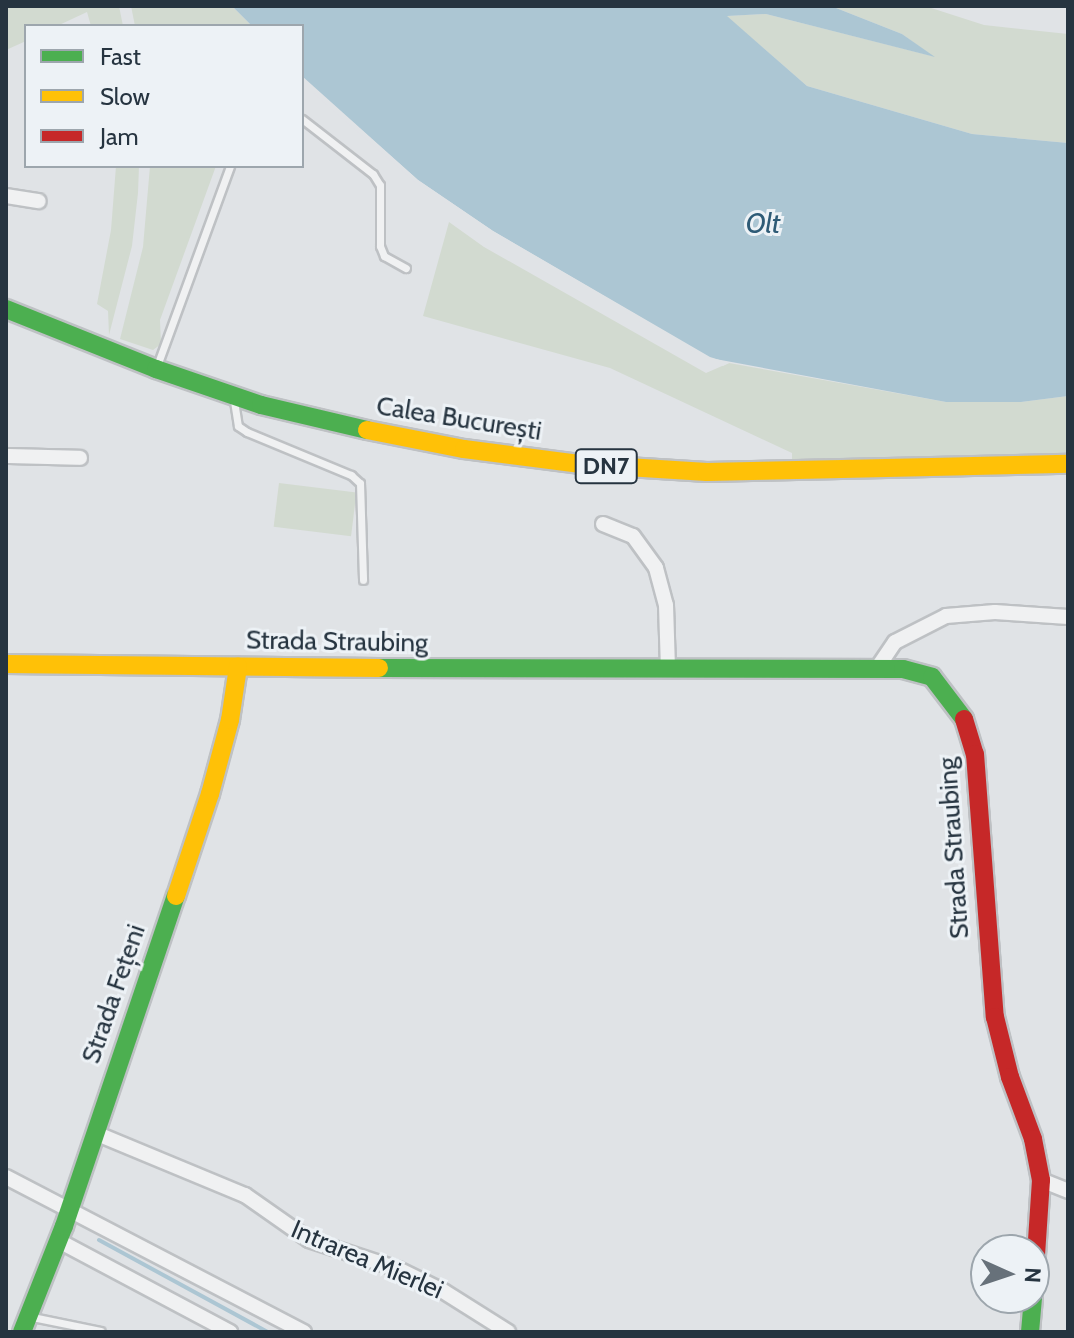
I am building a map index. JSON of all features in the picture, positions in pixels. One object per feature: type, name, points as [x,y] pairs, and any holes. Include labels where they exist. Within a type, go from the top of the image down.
[{"type":"main road","name":"Calea București","points":[[6,309],[234,397],[345,426],[464,449],[636,469],[776,473],[1068,464]]},
{"type":"main road","name":"Strada Straubing","points":[[6,664],[878,667],[903,669],[932,677],[954,699],[969,729],[977,782],[995,1017],[1010,1077],[1038,1156],[1041,1180],[1037,1234]]},
{"type":"main road","name":"Strada Fețeni","points":[[26,1324],[70,1210],[210,794],[230,720],[238,667]]},
{"type":"street","points":[[6,196],[39,201]]},
{"type":"street","points":[[6,456],[80,458]]},
{"type":"street","points":[[603,524],[633,536],[656,568],[666,605],[668,668]]},
{"type":"street","points":[[878,667],[895,642],[946,616],[995,612],[1068,617]]},
{"type":"street","name":"Intrarea Mierlei","points":[[95,1133],[245,1195],[309,1240],[398,1269],[443,1291],[508,1332]]},
{"type":"street","points":[[6,1177],[304,1332]]},
{"type":"street","points":[[1041,1180],[1068,1191]]},
{"type":"street","points":[[59,1241],[230,1332]]},
{"type":"lane","points":[[304,121],[373,174],[380,185],[380,246],[384,256],[406,268]]},
{"type":"lane","points":[[156,369],[229,168]]},
{"type":"lane","points":[[234,397],[238,426],[351,475],[360,483],[363,580]]},
{"type":"lane","points":[[26,1324],[101,1331]]},
{"type":"shaded area","points":[[6,6],[119,6],[123,24],[90,24],[87,12],[61,24],[24,24],[24,42],[6,50]]},
{"type":"shaded area","points":[[131,6],[232,6],[250,24],[135,24]]},
{"type":"shaded area","points":[[831,6],[925,6],[984,25],[1068,34],[1068,143],[972,134],[807,86],[726,16],[766,14],[932,56],[902,34]]},
{"type":"shaded area","points":[[116,168],[139,168],[132,246],[109,335],[108,311],[97,304],[111,230]]},
{"type":"shaded area","points":[[150,168],[215,168],[160,320],[161,344],[153,350],[120,339],[143,247]]},
{"type":"shaded area","points":[[449,222],[484,247],[706,373],[729,363],[946,402],[1021,402],[1068,396],[1068,454],[792,463],[792,453],[610,368],[423,316]]},
{"type":"shaded area","points":[[279,483],[356,493],[351,536],[274,527]]},
{"type":"water","name":"Olt","points":[[232,6],[831,6],[902,34],[935,57],[766,14],[727,16],[807,86],[972,134],[1068,143],[1068,396],[1021,402],[946,402],[710,358],[493,231],[418,180],[304,78],[304,24],[250,24]]},
{"type":"pier","points":[[312,92],[322,95],[418,180],[493,231],[710,357],[729,363],[723,366],[708,361],[491,234],[416,183]]},
{"type":"waterway","points":[[99,1240],[268,1332]]},
{"type":"traffic: fast","points":[[6,309],[156,369],[261,405],[367,430]]},
{"type":"traffic: fast","points":[[379,668],[903,669],[932,677],[964,719]]},
{"type":"traffic: fast","points":[[22,1332],[64,1226],[176,896]]},
{"type":"traffic: fast","points":[[1030,1332],[1032,1314]]},
{"type":"traffic: slow","points":[[367,430],[464,449],[579,464],[707,472],[1068,464]]},
{"type":"traffic: slow","points":[[6,664],[379,668]]},
{"type":"traffic: slow","points":[[176,896],[210,794],[230,720],[238,667]]},
{"type":"traffic: jam","points":[[964,719],[975,754],[995,1017],[1010,1077],[1033,1139],[1041,1180],[1037,1234]]}]
